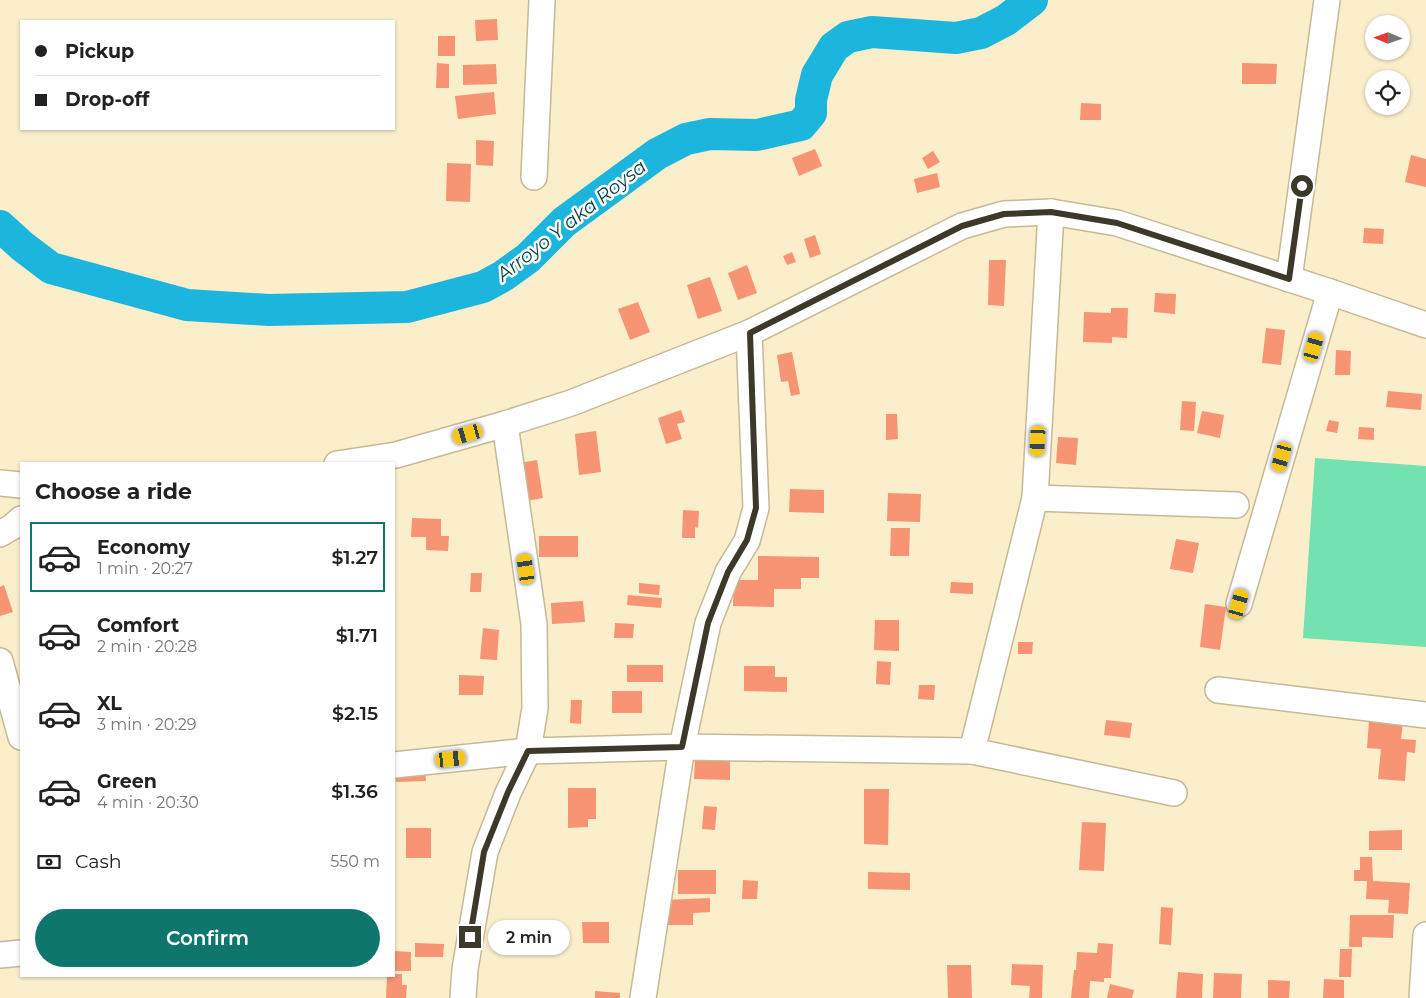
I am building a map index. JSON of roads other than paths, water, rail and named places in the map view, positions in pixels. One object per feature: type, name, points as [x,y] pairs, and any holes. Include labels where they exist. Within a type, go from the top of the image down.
[{"type":"street","points":[[534,176],[542,0]]},
{"type":"street","points":[[1289,279],[1327,0]]},
{"type":"street","points":[[972,751],[1035,498],[1051,212]]},
{"type":"street","points":[[350,462],[396,455],[571,403],[750,333],[962,226],[1004,214],[1051,212],[1117,223],[1426,325]]},
{"type":"street","points":[[1239,604],[1330,292]]},
{"type":"street","points":[[643,998],[682,747],[708,623],[728,572],[747,540],[756,508],[750,333]]},
{"type":"street","points":[[463,998],[465,969],[484,852],[508,792],[528,751],[535,708],[534,624],[505,424]]},
{"type":"street","points":[[0,483],[20,485]]},
{"type":"street","points":[[1035,498],[1236,505]]},
{"type":"street","points":[[0,534],[20,520]]},
{"type":"street","points":[[0,661],[20,733]]},
{"type":"street","points":[[1218,690],[1426,715]]},
{"type":"street","points":[[395,765],[528,751],[682,747],[972,751],[1174,792]]},
{"type":"street","points":[[1422,998],[1426,934]]},
{"type":"street","points":[[0,956],[20,954]]},
{"type":"waterway","name":"Arroyo Y aka Roysa","points":[[0,226],[51,268],[187,305],[269,310],[407,307],[483,287],[503,276],[528,258],[564,222],[657,154],[686,139],[710,134],[757,135],[801,125],[811,113],[811,100],[817,75],[834,47],[848,37],[872,32],[956,38],[981,33],[1006,20],[1032,0]]}]
